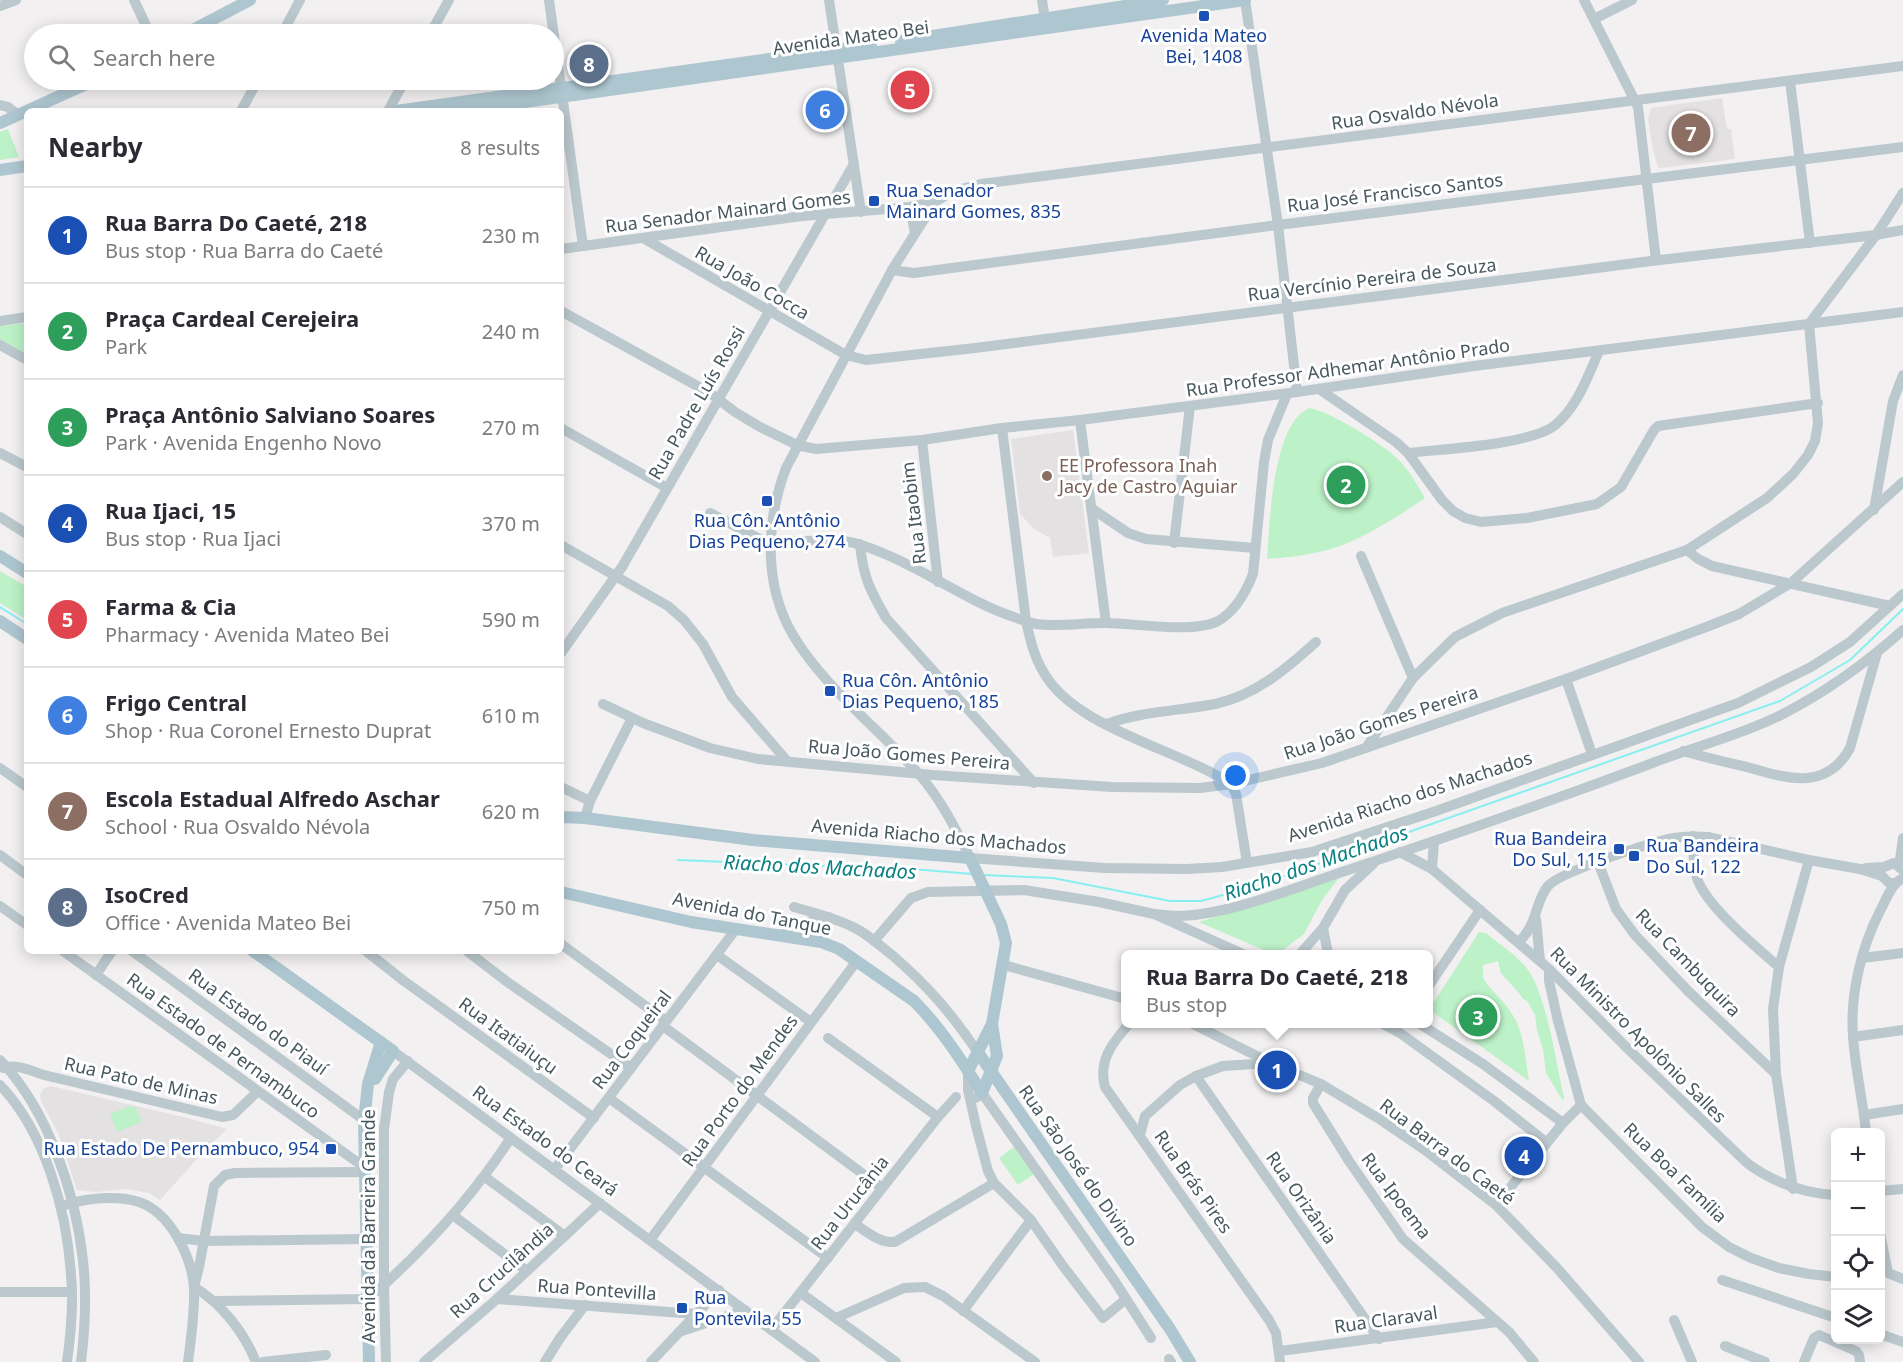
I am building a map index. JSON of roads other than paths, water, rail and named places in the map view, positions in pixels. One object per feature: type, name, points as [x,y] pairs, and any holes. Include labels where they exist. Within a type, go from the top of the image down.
[{"type":"main road","points":[[204,24],[250,0]]},
{"type":"main road","name":"Avenida Mateo Bei","points":[[1046,23],[1163,0]]},
{"type":"main road","name":"Avenida Mateo Bei","points":[[422,108],[563,92],[837,55],[1046,23],[1245,0]]},
{"type":"main road","points":[[33,108],[73,90]]},
{"type":"main road","name":"Avenida Mateo Bei","points":[[478,108],[563,92]]},
{"type":"main road","points":[[0,123],[24,112]]},
{"type":"main road","points":[[0,170],[24,166]]},
{"type":"main road","points":[[0,177],[24,174]]},
{"type":"main road","points":[[0,556],[24,571]]},
{"type":"main road","points":[[0,621],[24,637]]},
{"type":"main road","name":"Avenida Riacho dos Machados","points":[[564,817],[973,864]]},
{"type":"main road","points":[[968,1071],[992,1024],[1004,965],[1005,936],[973,864]]},
{"type":"main road","name":"Avenida do Tanque","points":[[564,893],[691,922],[821,942],[838,949],[918,1006],[938,1029],[968,1071]]},
{"type":"main road","name":"Rua Estado do Ceará","points":[[257,954],[393,1051]]},
{"type":"main road","points":[[982,1093],[998,1052],[992,1024]]},
{"type":"main road","name":"Avenida da Barreira Grande","points":[[369,1362],[364,1120],[372,1066],[381,1042]]},
{"type":"main road","name":"Avenida da Barreira Grande","points":[[365,1102],[379,1069],[393,1051]]},
{"type":"main road","name":"Rua São José do Divino","points":[[977,1051],[1176,1338],[1190,1362]]},
{"type":"main road","name":"Rua São José do Divino","points":[[968,1071],[982,1093]]},
{"type":"street","points":[[0,6],[16,0]]},
{"type":"street","points":[[134,0],[145,24]]},
{"type":"street","points":[[287,24],[300,0]]},
{"type":"street","points":[[436,24],[449,0],[455,0]]},
{"type":"street","points":[[549,0],[553,24]]},
{"type":"street","points":[[829,0],[861,212]]},
{"type":"street","points":[[1042,0],[1046,23]]},
{"type":"street","points":[[710,513],[751,536],[770,542],[818,540],[860,544],[978,603],[1026,621],[1048,624],[1200,626],[1216,622],[1225,616],[1247,590],[1252,574],[1268,440],[1292,393],[1278,225],[1245,0]]},
{"type":"street","points":[[1584,0],[1635,100],[1640,118],[1656,260]]},
{"type":"street","points":[[1594,19],[1632,0]]},
{"type":"street","name":"Rua Osvaldo Névola","points":[[935,202],[953,191],[981,184],[1903,66]]},
{"type":"street","points":[[1790,81],[1809,243]]},
{"type":"street","points":[[243,108],[253,90]]},
{"type":"street","points":[[390,108],[400,90]]},
{"type":"street","points":[[563,92],[583,246]]},
{"type":"street","points":[[0,105],[8,107],[18,115]]},
{"type":"street","name":"Rua José Francisco Santos","points":[[892,270],[914,273],[1903,147]]},
{"type":"street","name":"Rua Padre Luís Rossi","points":[[564,649],[616,576],[854,164]]},
{"type":"street","points":[[1366,748],[1413,678],[1455,638],[1502,613],[1687,550],[1767,498],[1793,474],[1808,455],[1815,441],[1818,423],[1818,403],[1809,324],[1876,235],[1903,192]]},
{"type":"street","points":[[935,202],[892,270],[797,445],[777,492],[770,542],[771,568],[782,615],[794,637],[827,679],[919,774],[950,819],[973,864]]},
{"type":"street","name":"Rua Senador Mainard Gomes","points":[[564,251],[583,246],[824,214],[910,207],[935,202]]},
{"type":"street","points":[[910,207],[915,233]]},
{"type":"street","name":"Rua Vercínio Pereira de Souza","points":[[846,355],[858,359],[880,359],[975,348],[1903,230]]},
{"type":"street","name":"Rua João Cocca","points":[[643,238],[846,355]]},
{"type":"street","name":"Rua Professor Adhemar Antônio Prado","points":[[564,313],[718,399],[760,427],[797,445],[816,449],[922,440],[1903,312]]},
{"type":"street","points":[[0,321],[24,317]]},
{"type":"street","points":[[0,345],[24,358]]},
{"type":"street","points":[[1408,453],[1517,439],[1545,430],[1554,425],[1572,405],[1599,351]]},
{"type":"street","points":[[1874,510],[1893,401],[1903,375]]},
{"type":"street","points":[[1319,389],[1396,442],[1408,453],[1442,500],[1453,511],[1465,519],[1481,522],[1501,522],[1598,504],[1621,487],[1658,426],[1818,403]]},
{"type":"street","points":[[1174,543],[1190,406]]},
{"type":"street","points":[[1080,420],[1106,623]]},
{"type":"street","points":[[1002,428],[1026,621],[1030,642],[1045,675],[1059,693],[1077,708],[1232,784],[1239,805],[1247,863]]},
{"type":"street","points":[[564,430],[667,488]]},
{"type":"street","name":"Rua Itaobim","points":[[922,440],[938,582]]},
{"type":"street","points":[[0,453],[24,465]]},
{"type":"street","name":"Rua João Gomes Pereira","points":[[603,704],[632,718],[729,754],[919,774],[1034,783],[1200,788],[1232,784],[1322,763],[1566,679],[1739,614],[1791,583],[1903,482]]},
{"type":"street","points":[[1091,508],[1128,532],[1146,539],[1255,548]]},
{"type":"street","points":[[0,517],[24,532]]},
{"type":"street","points":[[860,544],[862,568],[868,587],[886,618],[1034,783]]},
{"type":"street","points":[[564,547],[668,606],[684,620],[703,644],[732,697],[787,761]]},
{"type":"street","points":[[1687,550],[1712,566],[1890,606]]},
{"type":"street","points":[[1361,556],[1413,678]]},
{"type":"street","name":"Avenida Riacho dos Machados","points":[[973,864],[1187,869],[1247,863],[1312,852],[1436,811],[1738,703],[1811,667],[1850,642],[1903,594]]},
{"type":"street","points":[[874,940],[910,898],[928,892],[1024,890],[1099,902],[1154,914],[1181,916],[1239,905],[1377,861],[1683,751],[1729,737],[1779,716],[1831,687],[1877,653],[1903,630]]},
{"type":"street","points":[[1107,724],[1127,717],[1216,704],[1243,694],[1272,680],[1316,642]]},
{"type":"street","points":[[1683,751],[1796,779],[1825,774],[1845,757],[1850,748],[1877,653]]},
{"type":"street","points":[[1566,679],[1592,754]]},
{"type":"street","points":[[585,818],[590,801],[632,718]]},
{"type":"street","points":[[0,768],[24,786]]},
{"type":"street","points":[[564,788],[590,801]]},
{"type":"street","points":[[1694,836],[1694,866],[1698,880],[1706,894],[1743,936],[1779,967]]},
{"type":"street","points":[[1519,942],[1529,932],[1543,894],[1552,882],[1598,862],[1669,838],[1709,837],[1809,860],[1884,872]]},
{"type":"street","points":[[1432,869],[1434,841]]},
{"type":"street","points":[[1878,914],[1884,872],[1902,842]]},
{"type":"street","points":[[1866,1128],[1853,1037],[1852,1010],[1862,958],[1878,914],[1900,874],[1902,842]]},
{"type":"street","name":"Rua Ministro Apolônio Salles","points":[[1400,852],[1432,869],[1519,942],[1568,987],[1629,1050],[1735,1152],[1762,1174],[1793,1189],[1831,1195]]},
{"type":"street","points":[[0,855],[24,873]]},
{"type":"street","points":[[1793,1189],[1776,1074],[1773,1009],[1779,967],[1809,860]]},
{"type":"street","points":[[1303,950],[1323,927],[1345,890],[1377,861]]},
{"type":"street","name":"Rua Cambuquira","points":[[1598,862],[1616,909],[1625,923],[1688,991],[1776,1074]]},
{"type":"street","points":[[1884,872],[1893,863],[1900,874]]},
{"type":"street","points":[[1884,872],[1889,883],[1900,874]]},
{"type":"street","points":[[0,906],[24,923]]},
{"type":"street","name":"Avenida do Tanque","points":[[794,907],[829,917],[858,929],[874,940],[928,987],[977,1051]]},
{"type":"street","points":[[1433,980],[1480,910]]},
{"type":"street","points":[[1154,914],[1234,950]]},
{"type":"street","points":[[1536,916],[1540,961]]},
{"type":"street","points":[[780,935],[792,926],[829,917]]},
{"type":"street","points":[[1323,927],[1327,950]]},
{"type":"street","name":"Rua Coqueiral","points":[[555,1170],[736,929]]},
{"type":"street","points":[[564,946],[882,1188]]},
{"type":"street","points":[[1862,958],[1903,953]]},
{"type":"street","name":"Rua Estado de Pernambuco","points":[[67,954],[365,1170]]},
{"type":"street","points":[[96,975],[110,954]]},
{"type":"street","name":"Rua Estado do Piauí","points":[[136,954],[364,1120]]},
{"type":"street","name":"Rua Itatiaiuçu","points":[[370,954],[594,1118]]},
{"type":"street","points":[[471,954],[632,1068]]},
{"type":"street","points":[[717,955],[811,1022]]},
{"type":"street","name":"Rua Porto do Mendes","points":[[650,1240],[856,962]]},
{"type":"street","points":[[1004,965],[1121,998]]},
{"type":"street","name":"Rua Boa Família","points":[[1549,969],[1549,981],[1558,1021],[1581,1104],[1702,1227],[1729,1247],[1779,1268],[1831,1276]]},
{"type":"street","name":"Rua Boa Família","points":[[1558,1021],[1559,998],[1568,987]]},
{"type":"street","name":"Rua Brás Pires","points":[[1124,1028],[1111,1045],[1103,1066],[1102,1076],[1105,1087],[1269,1320],[1276,1333],[1280,1357]]},
{"type":"street","name":"Rua Barra do Caeté","points":[[1203,1028],[1271,1063],[1321,1084],[1425,1150],[1496,1205],[1557,1268],[1639,1362]]},
{"type":"street","points":[[1403,1028],[1547,1143]]},
{"type":"street","points":[[1428,1028],[1483,1064],[1563,1123]]},
{"type":"street","points":[[1853,1037],[1903,1030]]},
{"type":"street","points":[[828,1038],[938,1117]]},
{"type":"street","name":"Rua Estado do Ceará","points":[[393,1051],[815,1362]]},
{"type":"street","points":[[1241,1063],[1249,1051]]},
{"type":"street","name":"Avenida da Barreira Grande","points":[[386,1362],[384,1129],[393,1079],[408,1061]]},
{"type":"street","points":[[1140,1135],[1145,1116],[1180,1085],[1196,1076],[1223,1066],[1241,1063],[1271,1063]]},
{"type":"street","points":[[2,1066],[16,1079],[38,1114],[56,1151],[72,1203],[80,1237],[86,1294],[81,1362]]},
{"type":"street","name":"Rua Pato de Minas","points":[[2,1066],[18,1067],[222,1117],[233,1115],[257,1092]]},
{"type":"street","points":[[968,1071],[970,1100],[994,1183],[1031,1220],[1103,1318],[1126,1299]]},
{"type":"street","name":"Rua Pato de Minas","points":[[16,1079],[44,1075]]},
{"type":"street","name":"Rua Orizânia","points":[[1196,1076],[1380,1339]]},
{"type":"street","points":[[16,1079],[1,1086],[21,1110],[47,1165],[68,1249],[72,1293],[68,1362]]},
{"type":"street","name":"Rua Ipoema","points":[[1321,1084],[1313,1098],[1313,1103],[1349,1161],[1403,1239],[1509,1332],[1534,1362]]},
{"type":"street","points":[[970,1100],[982,1093]]},
{"type":"street","name":"Rua São José do Divino","points":[[982,1093],[1114,1280],[1151,1338]]},
{"type":"street","name":"Rua Urucânia","points":[[771,1330],[956,1097]]},
{"type":"street","points":[[609,1098],[828,1258]]},
{"type":"street","points":[[1496,1205],[1581,1104]]},
{"type":"street","points":[[1120,1107],[1133,1114],[1145,1116]]},
{"type":"street","points":[[1864,1115],[1903,1109]]},
{"type":"street","points":[[215,1301],[368,1299],[454,1216],[485,1177],[510,1139]]},
{"type":"street","points":[[188,1362],[194,1287],[214,1186],[225,1175],[235,1173],[365,1170]]},
{"type":"street","points":[[485,1177],[565,1236]]},
{"type":"street","points":[[855,1224],[878,1239],[896,1242],[994,1183]]},
{"type":"street","points":[[1885,1190],[1903,1188]]},
{"type":"street","points":[[59,1207],[72,1203],[122,1199],[140,1202],[158,1214],[178,1238],[185,1253],[194,1287],[215,1301],[244,1339],[256,1362]]},
{"type":"street","name":"Rua Crucilândia","points":[[424,1362],[497,1299],[600,1203]]},
{"type":"street","points":[[454,1216],[527,1271]]},
{"type":"street","points":[[963,1311],[1031,1220]]},
{"type":"street","points":[[178,1238],[204,1242],[366,1239]]},
{"type":"street","points":[[1885,1273],[1903,1272]]},
{"type":"street","points":[[1885,1273],[1903,1279]]},
{"type":"street","points":[[1114,1280],[1135,1279]]},
{"type":"street","points":[[1722,1280],[1831,1316]]},
{"type":"street","points":[[836,1318],[904,1288],[933,1290],[1035,1362]]},
{"type":"street","points":[[652,1362],[719,1290]]},
{"type":"street","points":[[0,1292],[72,1293]]},
{"type":"street","points":[[801,1293],[896,1362]]},
{"type":"street","name":"Rua Pontevilla","points":[[497,1299],[695,1314]]},
{"type":"street","points":[[545,1362],[585,1305]]},
{"type":"street","points":[[679,1332],[745,1310]]},
{"type":"street","points":[[1674,1320],[1692,1362]]},
{"type":"street","name":"Rua Claraval","points":[[1280,1357],[1380,1339],[1497,1322]]},
{"type":"street","points":[[1804,1362],[1814,1338],[1819,1335],[1856,1351],[1860,1355],[1860,1362]]},
{"type":"street","points":[[1885,1335],[1903,1342]]},
{"type":"street","points":[[1725,1346],[1765,1362]]},
{"type":"street","points":[[263,1362],[326,1355]]},
{"type":"waterway","name":"Riacho dos Machados","points":[[0,607],[24,622]]},
{"type":"waterway","name":"Riacho dos Machados","points":[[983,875],[1053,878],[1170,901],[1201,901],[1253,887],[1780,701],[1850,660],[1903,609]]},
{"type":"waterway","name":"Riacho dos Machados","points":[[678,860],[972,874]]},
{"type":"place","name":"Avenida Mateo Bei, 1408","points":[[1204,16]]},
{"type":"place","name":"IsoCred","points":[[589,64]]},
{"type":"place","name":"Farma & Cia","points":[[910,90]]},
{"type":"place","name":"Frigo Central","points":[[825,110]]},
{"type":"place","name":"Escola Estadual Alfredo Aschar","points":[[1691,133]]},
{"type":"place","name":"Rua Senador Mainard Gomes, 835","points":[[874,201]]},
{"type":"place","name":"EE Professora Inah Jacy de Castro Aguiar","points":[[1047,476]]},
{"type":"place","name":"Praça Cardeal Cerejeira","points":[[1346,485]]},
{"type":"place","name":"Rua Côn. Antônio Dias Pequeno, 274","points":[[767,501]]},
{"type":"place","name":"Rua Côn. Antônio Dias Pequeno, 185","points":[[830,691]]},
{"type":"place","name":"Rua Bandeira Do Sul, 115","points":[[1619,849]]},
{"type":"place","name":"Rua Bandeira Do Sul, 122","points":[[1634,856]]},
{"type":"place","name":"Praça Antônio Salviano Soares","points":[[1478,1017]]},
{"type":"place","name":"Rua Barra Do Caeté, 218","points":[[1277,1070]]},
{"type":"place","name":"Rua Estado De Pernambuco, 954","points":[[331,1149]]},
{"type":"place","name":"Rua Ijaci, 15","points":[[1524,1156]]},
{"type":"place","name":"Rua Pontevila, 55","points":[[682,1308]]}]
